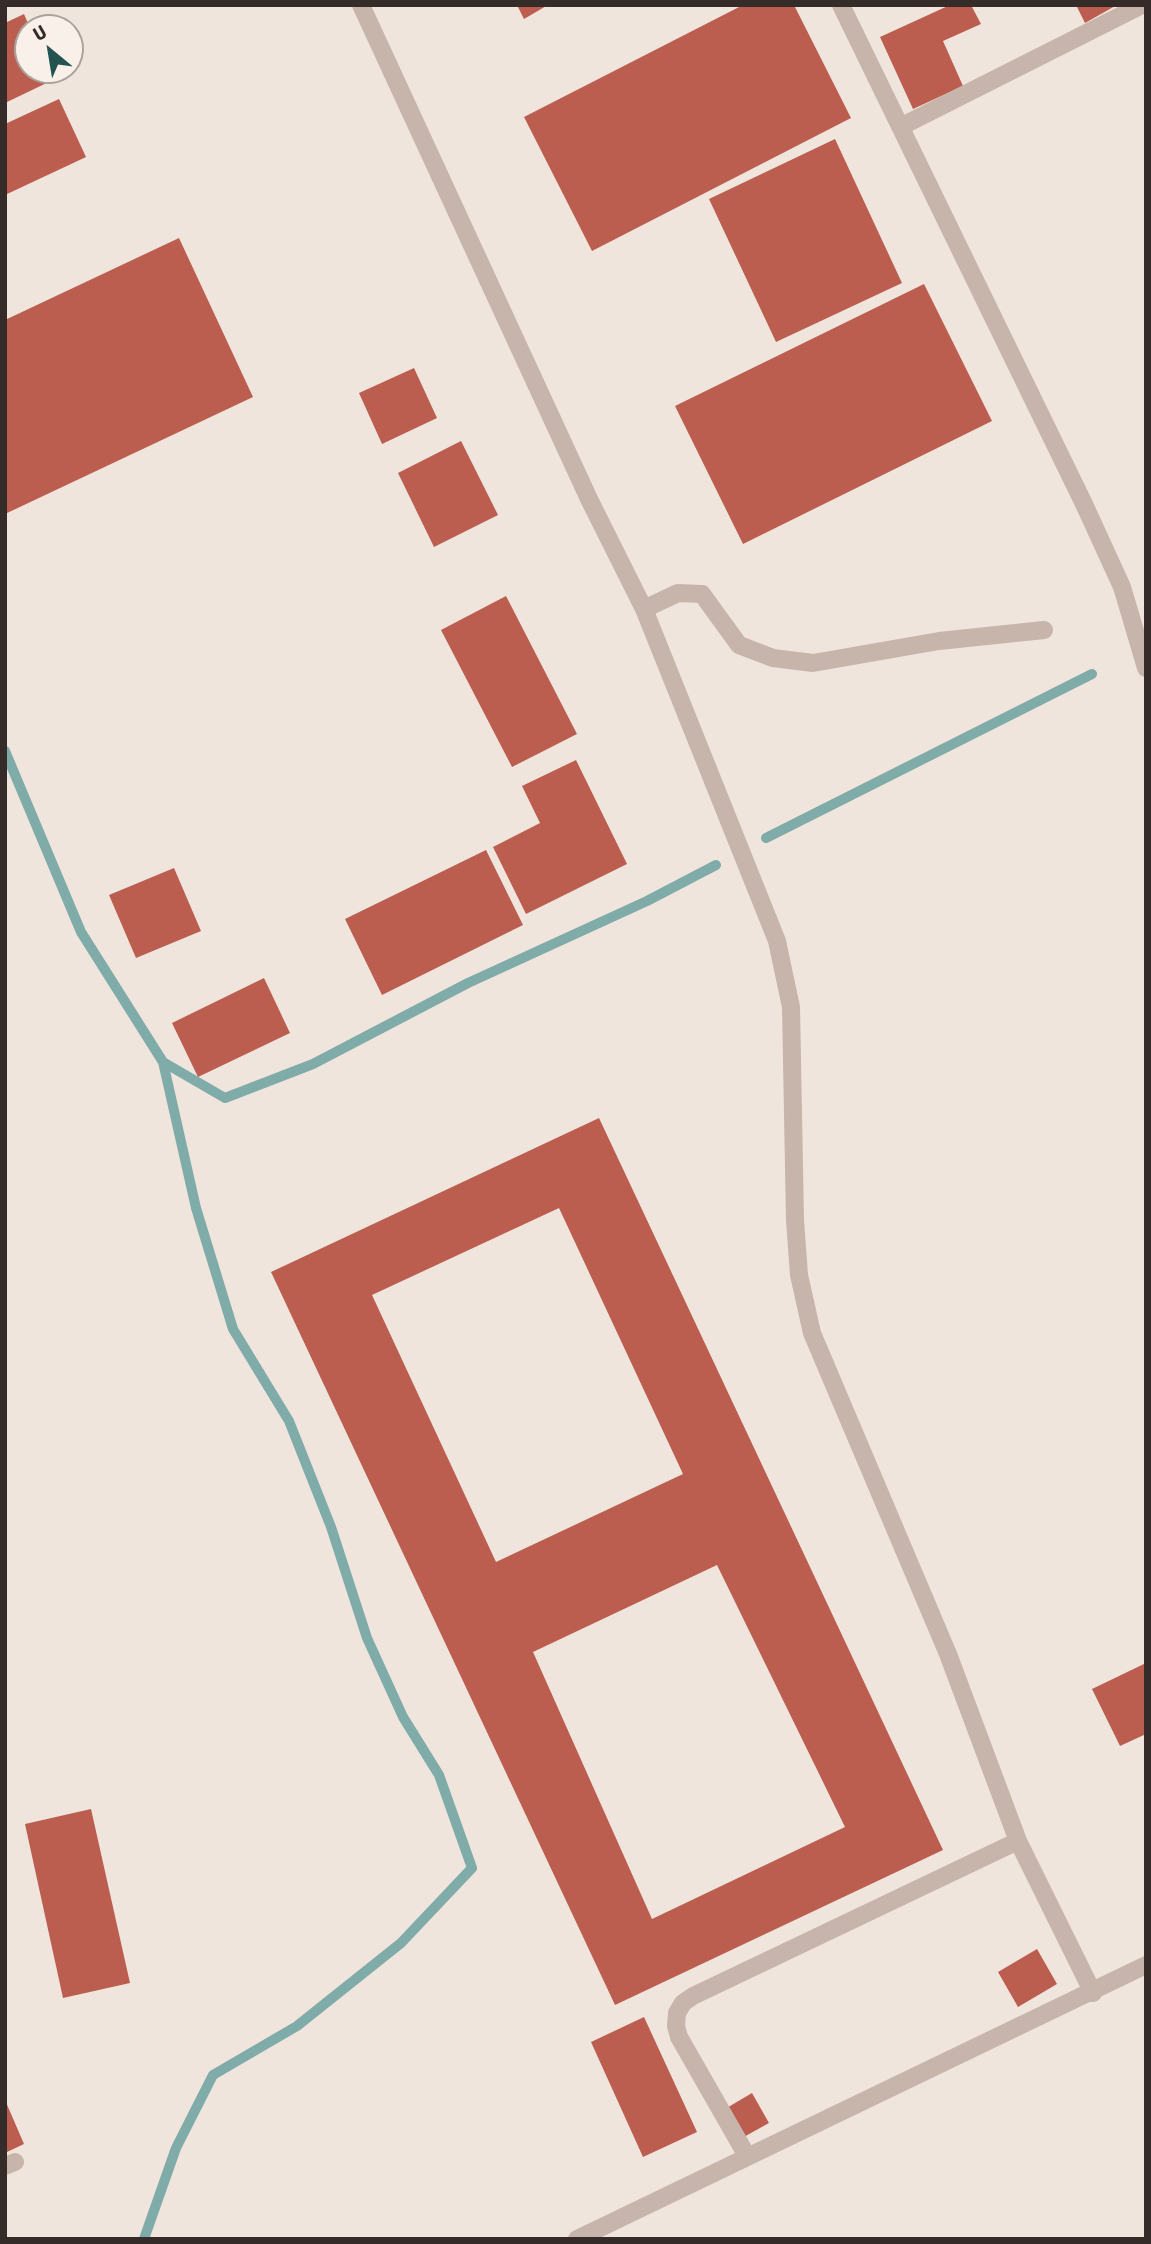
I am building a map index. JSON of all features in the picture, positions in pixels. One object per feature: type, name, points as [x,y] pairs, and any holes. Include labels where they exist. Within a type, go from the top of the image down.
[{"type":"street","points":[[361,5],[589,499],[645,610],[732,821],[740,849],[777,942],[791,1007],[794,1220],[799,1275],[812,1333],[952,1665],[1018,1841],[1093,1993]]},
{"type":"street","points":[[841,5],[902,126],[1122,587],[1146,668]]},
{"type":"street","points":[[902,126],[1142,5]]},
{"type":"street","points":[[645,610],[678,593],[702,594],[738,645],[773,658],[813,663],[939,641],[1044,630]]},
{"type":"street","points":[[747,2156],[679,2037],[677,2013],[683,2003],[1018,1841]]},
{"type":"street","points":[[577,2239],[1093,1993],[1146,1965]]},
{"type":"building","points":[[517,5],[548,5],[524,19]]},
{"type":"building","points":[[743,5],[794,5],[851,118],[592,251],[524,117]]},
{"type":"building","points":[[950,5],[971,5],[981,24],[943,41],[963,86],[913,109],[880,37]]},
{"type":"building","points":[[1076,5],[1117,5],[1085,23]]},
{"type":"building","points":[[14,19],[14,84],[45,84],[5,103],[5,23]]},
{"type":"building","points":[[59,99],[86,157],[5,195],[5,124]]},
{"type":"building","points":[[835,139],[902,283],[776,342],[709,199]]},
{"type":"building","points":[[179,238],[253,397],[5,514],[5,320]]},
{"type":"building","points":[[924,284],[992,421],[743,544],[675,406]]},
{"type":"building","points":[[414,368],[437,418],[382,444],[359,393]]},
{"type":"building","points":[[461,441],[498,515],[434,547],[398,473]]},
{"type":"building","points":[[506,596],[577,734],[512,767],[441,630]]},
{"type":"building","points":[[576,760],[627,864],[526,914],[493,847],[540,823],[522,786]]},
{"type":"building","points":[[486,850],[523,925],[382,995],[345,919]]},
{"type":"building","points":[[174,868],[201,931],[136,958],[109,895]]},
{"type":"building","points":[[264,978],[290,1033],[198,1077],[172,1023]]},
{"type":"building","points":[[599,1118],[943,1850],[615,2005],[271,1272]],"holes":[[[559,1208],[683,1474],[496,1562],[372,1295]],[[717,1565],[845,1827],[652,1919],[533,1652]]]},
{"type":"building","points":[[1146,1663],[1146,1734],[1120,1746],[1092,1689]]},
{"type":"building","points":[[91,1809],[130,1983],[63,1998],[25,1824]]},
{"type":"building","points":[[1037,1949],[1057,1984],[1018,2007],[998,1972]]},
{"type":"building","points":[[644,2017],[697,2132],[643,2157],[591,2042]]},
{"type":"building","points":[[752,2093],[769,2123],[742,2138],[725,2109]]},
{"type":"building","points":[[5,2100],[24,2144],[5,2153]]},
{"type":"waterway","points":[[766,838],[1092,674]]},
{"type":"waterway","points":[[5,751],[81,932],[163,1062],[225,1098],[313,1064],[468,983],[647,901],[716,865]]},
{"type":"waterway","points":[[144,2239],[176,2148],[213,2075],[297,2026],[401,1943],[472,1868],[439,1775],[403,1717],[367,1638],[331,1527],[289,1421],[233,1329],[196,1208],[163,1062]]}]
